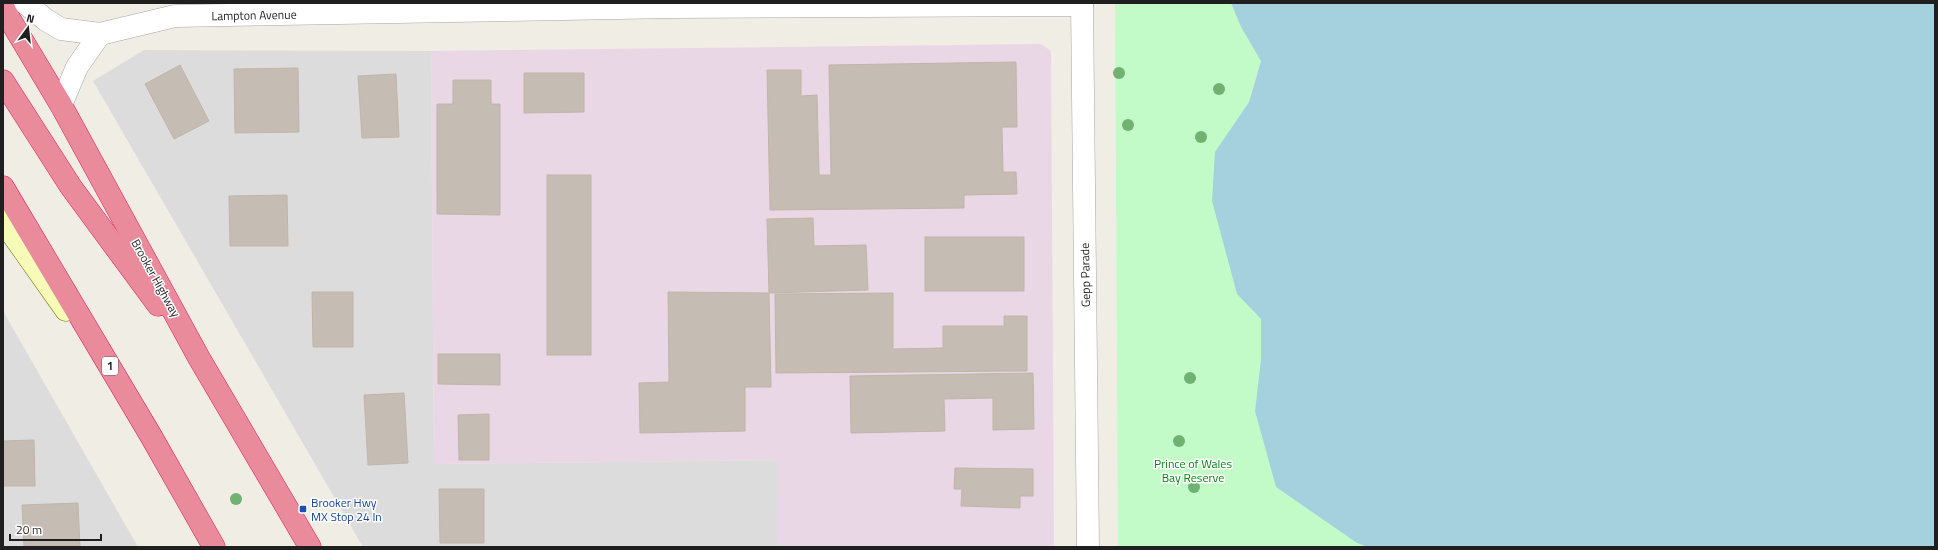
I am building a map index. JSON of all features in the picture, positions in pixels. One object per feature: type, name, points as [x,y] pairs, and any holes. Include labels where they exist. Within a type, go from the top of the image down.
[{"type":"highway","name":"Brooker Highway","points":[[3,8],[61,105],[199,358],[310,547]]},
{"type":"highway","points":[[3,81],[71,187],[103,232],[199,358]]},
{"type":"highway","name":"1","points":[[3,187],[132,403],[214,547]]},
{"type":"street","name":"Lampton Avenue","points":[[25,3],[46,20],[61,29],[100,34],[175,10],[673,5],[1082,4]]},
{"type":"street","name":"Gepp Parade","points":[[1082,4],[1088,547]]},
{"type":"street","points":[[61,105],[77,68],[100,34]]},
{"type":"street","points":[[3,221],[132,403]]},
{"type":"shaded area","points":[[1041,44],[1051,51],[1054,547],[778,547],[777,460],[434,464],[431,51]]},
{"type":"shaded area","points":[[144,50],[431,51],[434,464],[778,460],[778,547],[363,547],[93,81]]},
{"type":"shaded area","points":[[3,311],[138,547],[3,547]]},
{"type":"green space","name":"Prince of Wales Bay Reserve","points":[[1115,3],[1231,3],[1241,27],[1261,60],[1249,102],[1215,153],[1237,294],[1261,319],[1261,360],[1357,543],[1368,547],[1118,547]]},
{"type":"water","points":[[1231,3],[1935,3],[1935,547],[1368,547],[1357,543],[1276,487],[1255,411],[1261,360],[1261,319],[1237,294],[1212,201],[1215,152],[1249,102],[1261,61],[1241,27]]},
{"type":"building","points":[[1016,62],[1017,127],[1002,127],[1003,172],[1016,172],[1017,194],[964,195],[964,208],[770,210],[767,70],[801,70],[801,96],[817,95],[819,175],[831,175],[829,65]]},
{"type":"building","points":[[180,65],[209,121],[174,139],[145,84]]},
{"type":"building","points":[[298,68],[299,132],[235,133],[234,69]]},
{"type":"building","points":[[524,73],[584,73],[584,112],[524,113]]},
{"type":"building","points":[[396,74],[399,137],[362,138],[358,76]]},
{"type":"building","points":[[453,80],[491,80],[491,104],[500,104],[500,215],[437,214],[437,104],[453,104]]},
{"type":"building","points":[[547,175],[591,175],[591,355],[547,355]]},
{"type":"building","points":[[287,195],[288,246],[230,246],[229,196]]},
{"type":"building","points":[[813,218],[814,246],[866,245],[868,290],[769,293],[767,219]]},
{"type":"building","points":[[925,237],[1024,237],[1024,291],[925,291]]},
{"type":"building","points":[[312,292],[353,292],[353,347],[313,347]]},
{"type":"building","points":[[668,292],[769,293],[771,387],[745,387],[745,431],[640,433],[639,383],[669,382]]},
{"type":"building","points":[[893,293],[893,349],[943,348],[943,326],[1004,326],[1004,316],[1027,316],[1027,371],[776,373],[775,294]]},
{"type":"building","points":[[438,354],[500,354],[500,385],[438,384]]},
{"type":"building","points":[[1033,373],[1034,429],[993,430],[993,398],[944,399],[945,431],[851,433],[850,376]]},
{"type":"building","points":[[404,393],[408,463],[368,465],[364,395]]},
{"type":"building","points":[[489,414],[489,460],[459,460],[458,415]]},
{"type":"building","points":[[34,440],[35,486],[3,486],[3,441]]},
{"type":"building","points":[[955,468],[1033,469],[1033,496],[1020,496],[1020,508],[961,506],[962,489],[954,489]]},
{"type":"building","points":[[439,489],[484,489],[484,543],[440,543]]},
{"type":"building","points":[[78,503],[80,547],[24,547],[22,505]]},
{"type":"place","name":"Brooker Hwy MX Stop 24 In","points":[[303,509]]}]
